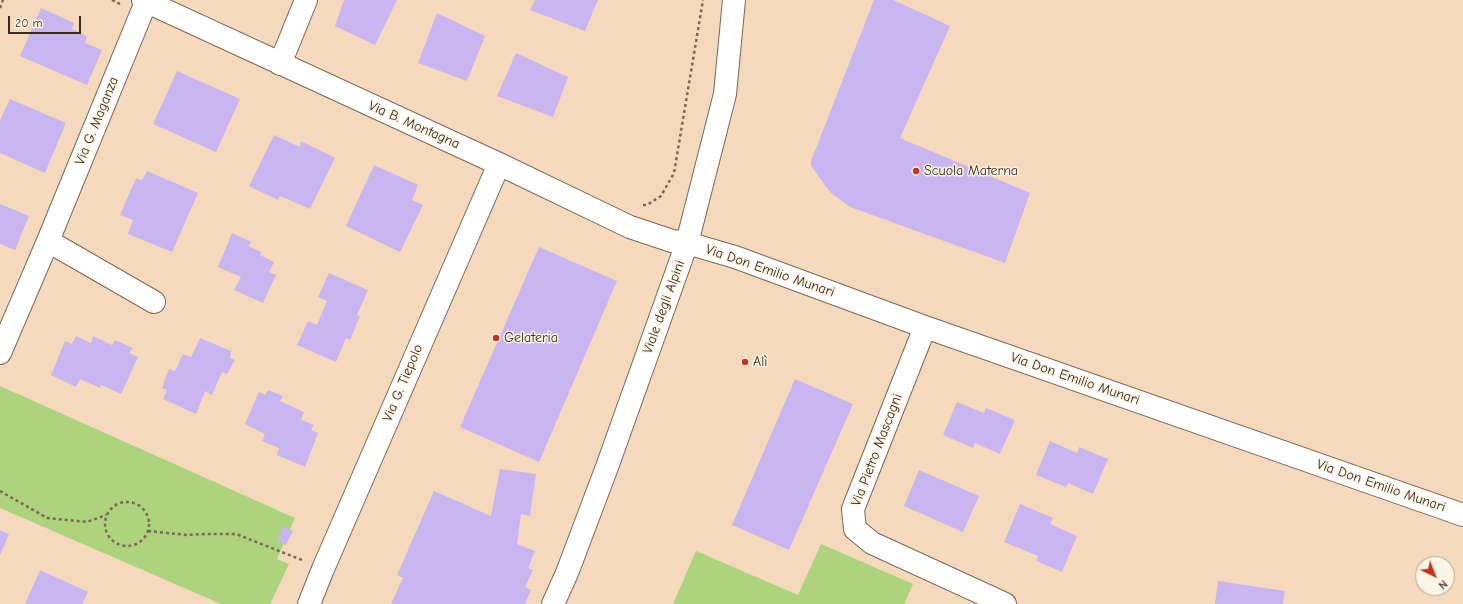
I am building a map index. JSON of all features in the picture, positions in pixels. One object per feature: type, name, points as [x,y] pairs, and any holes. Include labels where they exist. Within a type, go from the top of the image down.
[{"type":"street","points":[[280,64],[306,0]]},
{"type":"street","name":"Viale degli Alpini","points":[[553,604],[567,573],[607,467],[687,243],[725,94],[734,0]]},
{"type":"street","name":"Via B. Montagna","points":[[145,1],[499,164],[630,227],[672,241],[687,243]]},
{"type":"street","name":"Via G. Maganza","points":[[0,353],[48,241],[145,1]]},
{"type":"street","name":"Via G. Tiepolo","points":[[309,604],[499,164]]},
{"type":"street","points":[[48,241],[154,302]]},
{"type":"street","name":"Via Don Emilio Munari","points":[[687,243],[736,257],[925,326],[1463,515]]},
{"type":"street","name":"Via Pietro Mascagni","points":[[925,326],[853,510],[855,529],[872,543],[1005,604]]},
{"type":"path","points":[[0,8],[3,0]]},
{"type":"path","points":[[630,227],[636,205],[647,205],[661,196],[674,173],[703,0]]},
{"type":"path","points":[[0,491],[47,518],[87,522],[106,515],[117,504],[131,502],[144,510],[149,524],[148,531],[144,537],[133,545],[119,544],[112,541],[105,529],[106,515]]},
{"type":"path","points":[[148,531],[187,535],[236,534],[323,569]]},
{"type":"green space","points":[[0,386],[295,518],[277,559],[289,564],[270,604],[221,604],[0,508]]},
{"type":"green space","points":[[821,544],[913,584],[904,604],[673,604],[696,551],[798,595]]},
{"type":"building","points":[[344,0],[397,0],[375,45],[335,26]]},
{"type":"building","points":[[535,0],[598,0],[585,31],[530,10]]},
{"type":"building","points":[[874,0],[893,0],[950,26],[900,138],[1030,193],[1005,263],[850,207],[830,192],[811,166],[811,161]]},
{"type":"building","points":[[41,8],[74,23],[72,29],[87,36],[85,43],[102,50],[87,85],[20,56]]},
{"type":"building","points":[[437,13],[485,36],[467,81],[418,63]]},
{"type":"building","points":[[516,53],[568,77],[553,117],[497,96]]},
{"type":"building","points":[[177,71],[240,99],[216,152],[153,124]]},
{"type":"building","points":[[10,99],[66,123],[45,173],[0,153],[0,120]]},
{"type":"building","points":[[274,135],[300,147],[301,141],[335,158],[310,209],[280,196],[278,200],[249,186]]},
{"type":"building","points":[[374,165],[418,185],[412,200],[423,205],[400,252],[346,226]]},
{"type":"building","points":[[147,171],[198,193],[172,252],[128,234],[133,220],[120,215],[136,178],[142,180]]},
{"type":"building","points":[[0,204],[29,216],[15,250],[0,244]]},
{"type":"building","points":[[232,233],[251,242],[248,246],[261,252],[260,255],[274,262],[269,272],[276,275],[263,303],[234,290],[241,277],[218,267]]},
{"type":"building","points":[[539,247],[617,281],[539,462],[460,427]]},
{"type":"building","points":[[329,273],[368,290],[357,315],[360,316],[350,340],[346,338],[336,362],[297,345],[308,321],[317,325],[327,301],[318,297]]},
{"type":"building","points":[[76,336],[91,343],[93,336],[112,345],[115,340],[133,348],[129,353],[138,357],[121,394],[101,385],[100,388],[80,379],[76,387],[51,375],[65,341],[72,344]]},
{"type":"building","points":[[200,338],[231,351],[230,358],[235,360],[227,374],[222,372],[212,395],[205,391],[196,414],[163,399],[167,390],[162,388],[169,369],[175,371],[183,354],[191,357]]},
{"type":"building","points":[[795,379],[853,404],[789,550],[732,525]]},
{"type":"building","points":[[268,390],[283,396],[280,401],[304,412],[301,420],[314,425],[311,430],[318,433],[305,467],[277,455],[279,448],[262,441],[265,434],[245,424],[259,392],[265,395]]},
{"type":"building","points":[[957,402],[984,413],[986,408],[1015,420],[1000,454],[975,443],[973,448],[943,435]]},
{"type":"building","points":[[1050,441],[1077,453],[1079,447],[1108,459],[1093,494],[1068,483],[1066,487],[1036,475]]},
{"type":"building","points":[[500,469],[536,474],[530,516],[521,514],[517,544],[535,551],[528,568],[533,570],[525,587],[531,590],[525,604],[391,604],[403,578],[397,575],[434,491],[491,516]]},
{"type":"building","points":[[919,470],[979,496],[963,532],[904,506]]},
{"type":"building","points":[[1020,504],[1053,518],[1050,524],[1077,536],[1062,572],[1036,561],[1038,556],[1004,542]]},
{"type":"building","points":[[283,527],[293,531],[286,545],[277,541]]},
{"type":"building","points":[[0,530],[9,534],[0,555]]},
{"type":"building","points":[[40,570],[88,592],[82,604],[25,604]]},
{"type":"building","points":[[1218,581],[1285,591],[1283,604],[1215,604]]},
{"type":"place","name":"Scuola Materna","points":[[916,171]]},
{"type":"place","name":"Gelateria","points":[[496,338]]},
{"type":"place","name":"Alì","points":[[745,362]]}]
